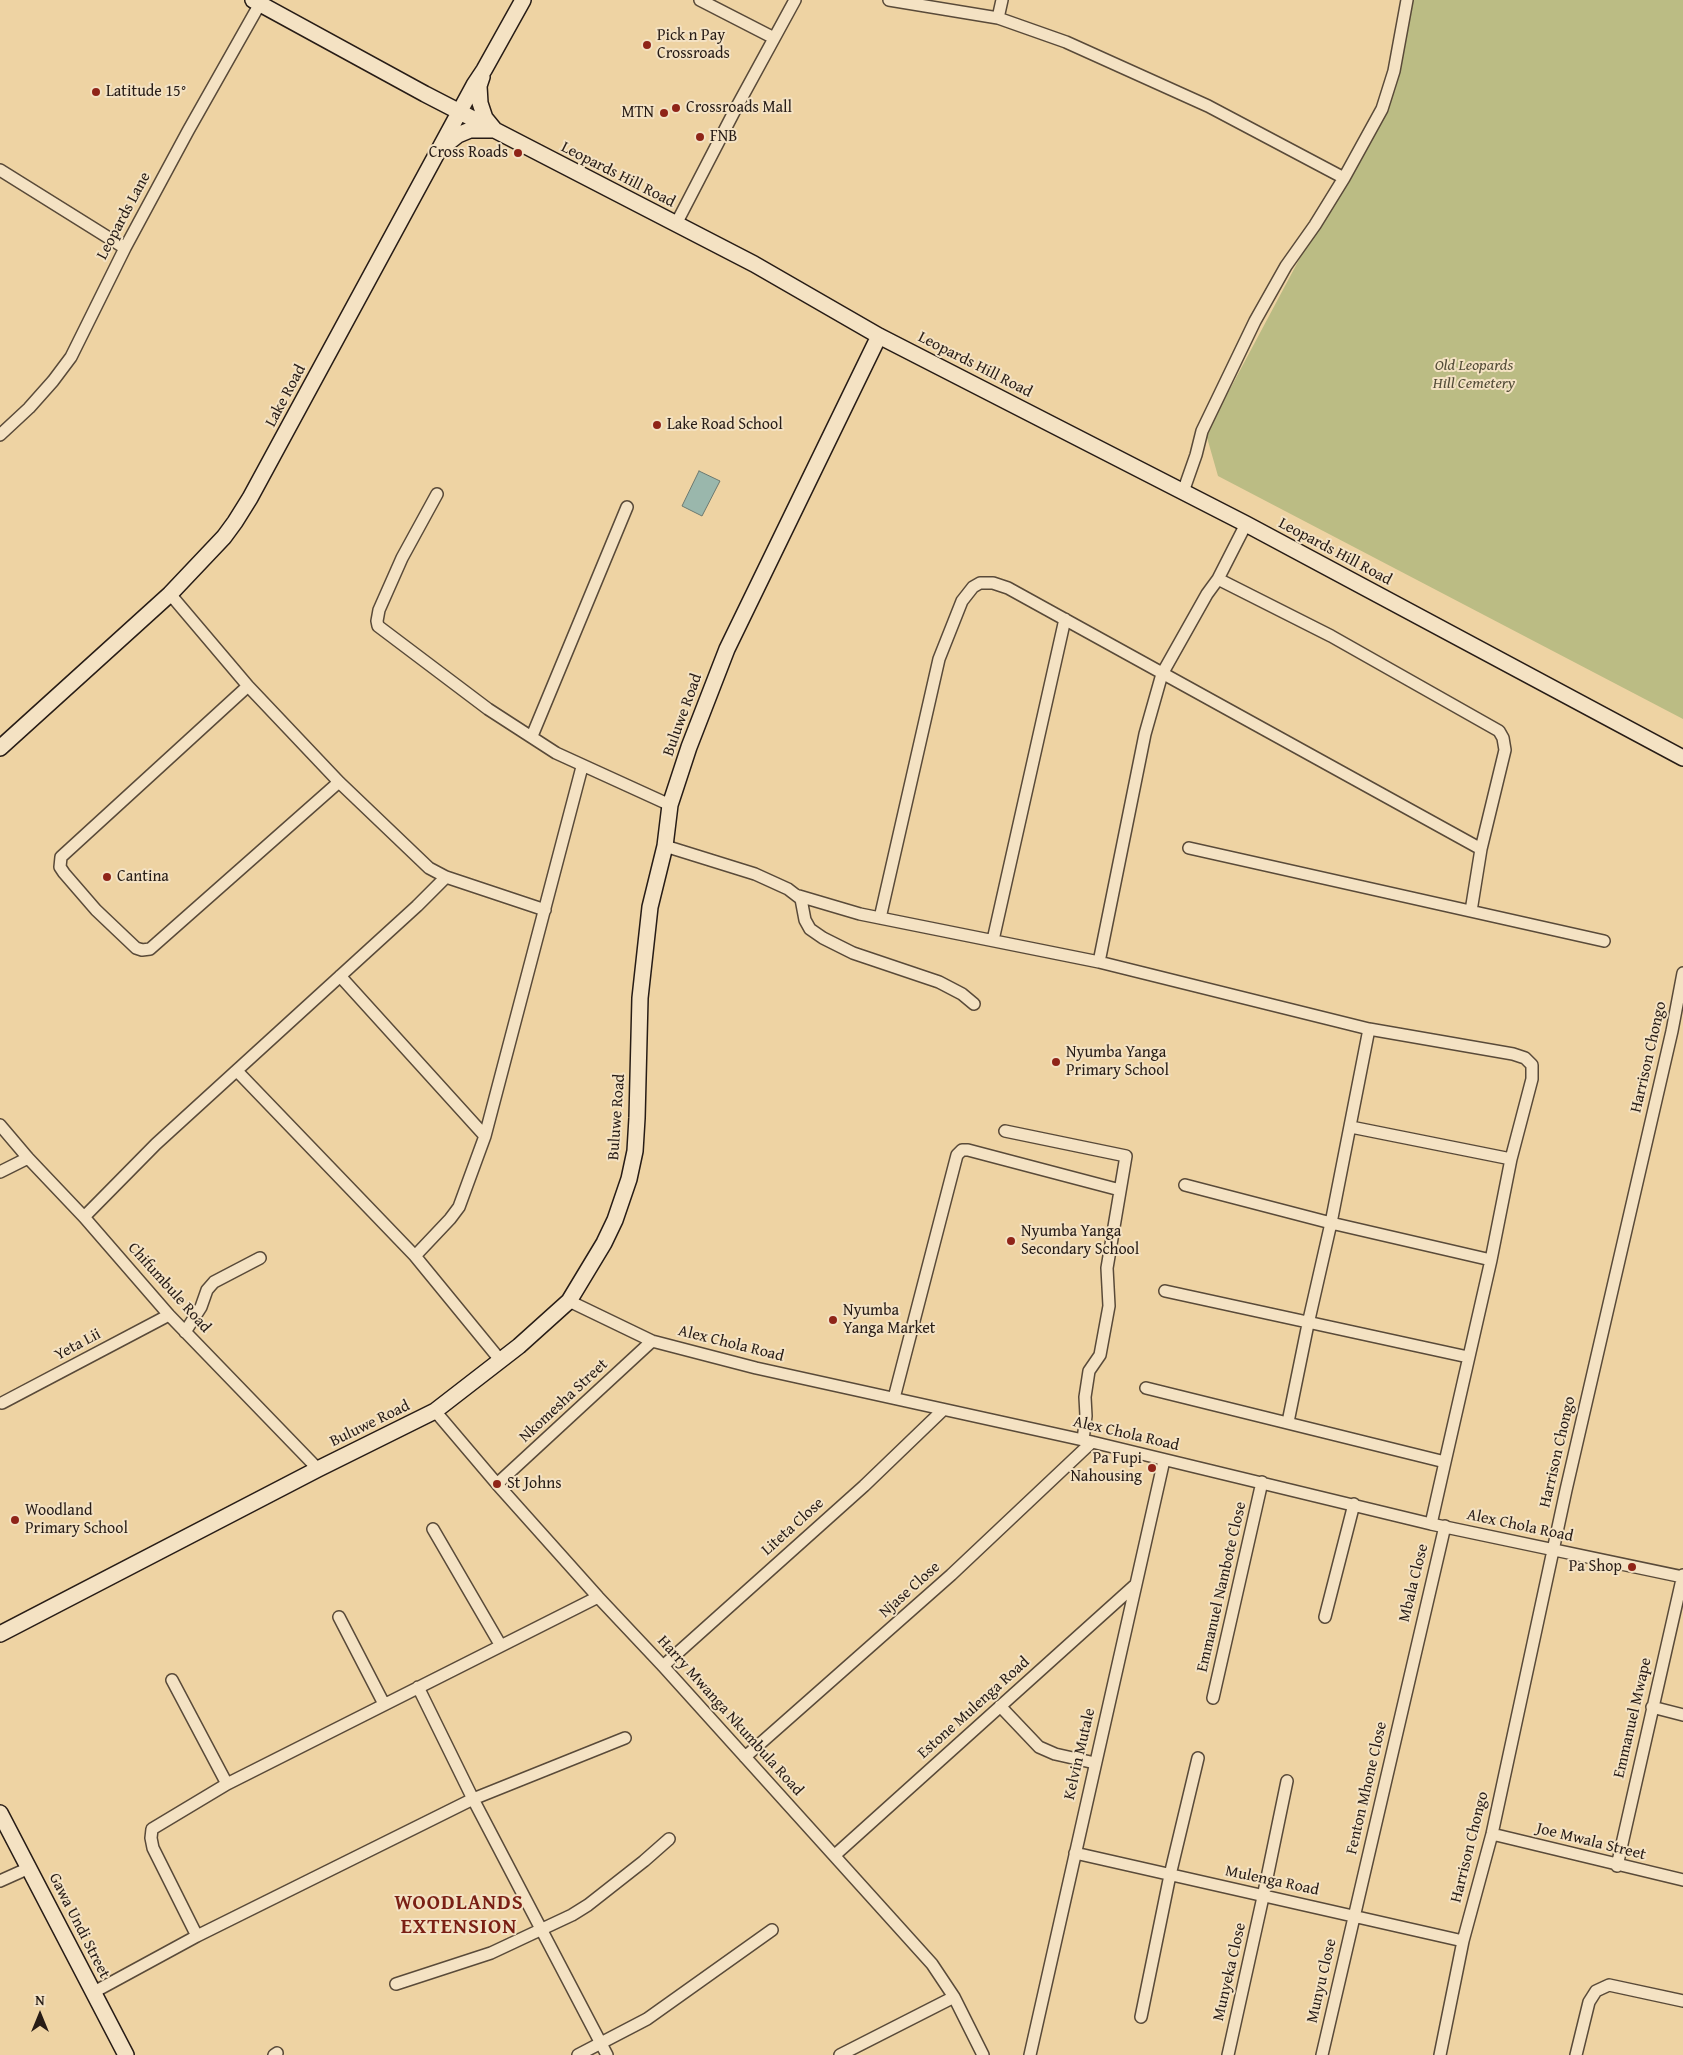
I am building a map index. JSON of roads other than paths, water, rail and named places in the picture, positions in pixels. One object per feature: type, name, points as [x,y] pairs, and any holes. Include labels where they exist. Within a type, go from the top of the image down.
[{"type":"main road","name":"Lake Road","points":[[0,748],[170,594],[224,537],[250,498],[459,112],[523,0]]},
{"type":"main road","name":"Leopards Hill Road","points":[[258,1],[459,112],[754,264],[879,336],[1246,524],[1683,758]]},
{"type":"main road","points":[[484,70],[479,86],[480,103],[485,118],[495,130]]},
{"type":"main road","points":[[426,94],[446,98],[466,91],[474,85]]},
{"type":"main road","points":[[426,94],[441,113],[442,144],[470,130],[495,130]]},
{"type":"main road","name":"Buluwe Road","points":[[0,1634],[318,1469],[435,1411],[501,1361],[568,1301],[604,1243],[615,1220],[629,1179],[635,1151],[638,1118],[640,998],[650,907],[665,846],[670,805],[689,747],[727,648],[879,336]]},
{"type":"main road","name":"Gawa Undi Street","points":[[0,1813],[126,2055]]},
{"type":"street","points":[[700,0],[774,38]]},
{"type":"street","points":[[676,224],[795,0]]},
{"type":"street","points":[[889,0],[998,18],[1066,42],[1208,106],[1344,178]]},
{"type":"street","points":[[998,18],[1002,0]]},
{"type":"street","points":[[1183,492],[1202,431],[1254,321],[1286,266],[1316,225],[1382,109],[1394,71],[1407,0]]},
{"type":"street","name":"Leopards Lane","points":[[0,435],[53,382],[71,357],[125,248],[258,1]]},
{"type":"street","points":[[0,170],[125,248]]},
{"type":"street","points":[[437,494],[402,558],[379,610],[378,626],[488,709],[556,753],[670,805]]},
{"type":"street","points":[[532,736],[627,507]]},
{"type":"street","points":[[1099,962],[1145,734],[1162,674],[1207,594],[1218,579],[1246,524]]},
{"type":"street","points":[[1218,579],[1331,636],[1499,731],[1503,738],[1505,750],[1481,849],[1471,911]]},
{"type":"street","points":[[880,918],[937,668],[952,622],[962,601],[980,583],[993,583],[1008,588],[1481,849]]},
{"type":"street","points":[[170,594],[248,686],[339,782],[429,868],[446,877],[545,910]]},
{"type":"street","points":[[993,940],[1065,619]]},
{"type":"street","points":[[248,686],[61,857],[60,867],[96,910],[136,948],[142,950],[150,949],[339,782]]},
{"type":"street","points":[[415,1256],[455,1213],[485,1136],[582,766]]},
{"type":"street","points":[[665,846],[755,874],[799,896],[880,918],[1099,962],[1370,1029],[1513,1054],[1524,1058],[1532,1065],[1532,1079],[1511,1159],[1491,1260],[1431,1524]]},
{"type":"street","points":[[1189,848],[1604,941]]},
{"type":"street","points":[[84,1217],[156,1144],[417,906],[446,877]]},
{"type":"street","points":[[799,896],[807,923],[822,938],[853,953],[939,982],[962,994],[974,1004]]},
{"type":"street","name":"Harrison Chongo","points":[[1440,2055],[1463,1941],[1492,1834],[1596,1354],[1672,1031],[1683,973]]},
{"type":"street","points":[[340,976],[485,1136]]},
{"type":"street","points":[[1288,1422],[1370,1029]]},
{"type":"street","points":[[237,1071],[415,1256],[501,1361]]},
{"type":"street","name":"Chifumbule Road","points":[[0,1125],[28,1158],[84,1217],[169,1315],[318,1469]]},
{"type":"street","points":[[1351,1127],[1511,1159]]},
{"type":"street","points":[[1005,1131],[1126,1156],[1107,1268],[1109,1306],[1100,1354],[1090,1371],[1085,1397],[1087,1441]]},
{"type":"street","points":[[894,1398],[957,1155],[962,1150],[1120,1190]]},
{"type":"street","points":[[0,1172],[28,1158]]},
{"type":"street","points":[[1185,1185],[1331,1223],[1491,1260]]},
{"type":"street","points":[[186,1332],[201,1307],[207,1290],[214,1282],[260,1258]]},
{"type":"street","points":[[1165,1291],[1308,1324],[1468,1357]]},
{"type":"street","name":"Alex Chola Road","points":[[568,1301],[652,1341],[756,1368],[1087,1441],[1431,1524],[1683,1577]]},
{"type":"street","name":"Yeta Lii","points":[[2,1403],[169,1315]]},
{"type":"street","name":"Nkomesha Street","points":[[497,1484],[652,1341]]},
{"type":"street","points":[[1146,1388],[1445,1462]]},
{"type":"street","name":"Liteta Close","points":[[663,1666],[864,1486],[943,1410]]},
{"type":"street","name":"Harry Mwanga Nkumbula Road","points":[[435,1411],[598,1598],[663,1666],[932,1964],[954,1997],[983,2055]]},
{"type":"street","name":"Njase Close","points":[[745,1757],[952,1575],[1087,1441]]},
{"type":"street","name":"Kelvin Mutale","points":[[1030,2055],[1134,1586],[1164,1460]]},
{"type":"street","name":"Emmanuel Nambote Close","points":[[1213,1698],[1262,1482]]},
{"type":"street","points":[[1325,1617],[1354,1504]]},
{"type":"street","name":"Mbala Close","points":[[1411,1667],[1445,1526]]},
{"type":"street","points":[[433,1529],[501,1646]]},
{"type":"street","name":"Emmanuel Mwape","points":[[1617,1866],[1683,1577]]},
{"type":"street","name":"Estone Mulenga Road","points":[[835,1855],[1134,1586]]},
{"type":"street","points":[[197,1936],[153,1848],[150,1831],[227,1784],[598,1598]]},
{"type":"street","points":[[339,1617],[384,1704]]},
{"type":"street","name":"Fenton Mhone Close","points":[[1354,1915],[1411,1667]]},
{"type":"street","points":[[172,1680],[227,1784]]},
{"type":"street","points":[[418,1687],[473,1799],[606,2055]]},
{"type":"street","points":[[1000,1706],[1039,1747],[1055,1754],[1095,1763]]},
{"type":"street","points":[[1652,1707],[1683,1715]]},
{"type":"street","points":[[94,1992],[197,1936],[473,1799],[625,1738]]},
{"type":"street","points":[[1140,2017],[1170,1875],[1198,1758]]},
{"type":"street","name":"Munyeka Close","points":[[1228,2055],[1264,1897],[1287,1781]]},
{"type":"street","name":"Joe Mwala Street","points":[[1492,1834],[1617,1866],[1683,1880]]},
{"type":"street","points":[[396,1984],[491,1953],[541,1930],[588,1905],[644,1862],[669,1839]]},
{"type":"street","name":"Mulenga Road","points":[[1075,1853],[1463,1941]]},
{"type":"street","points":[[0,1881],[29,1868]]},
{"type":"street","name":"Munyu Close","points":[[1322,2055],[1354,1915]]},
{"type":"street","points":[[578,2055],[656,2014],[772,1930]]},
{"type":"street","points":[[1576,2055],[1589,2002],[1596,1990],[1609,1985],[1683,2001]]},
{"type":"street","points":[[840,2055],[954,1997]]},
{"type":"place","name":"Pick n Pay Crossroads","points":[[647,45]]},
{"type":"place","name":"Latitude 15°","points":[[96,92]]},
{"type":"place","name":"Crossroads Mall","points":[[676,108]]},
{"type":"place","name":"MTN","points":[[664,113]]},
{"type":"place","name":"FNB","points":[[700,137]]},
{"type":"place","name":"Cross Roads","points":[[518,153]]},
{"type":"place","name":"Lake Road School","points":[[657,425]]},
{"type":"place","name":"Cantina","points":[[107,877]]},
{"type":"place","name":"Nyumba Yanga Primary School","points":[[1056,1062]]},
{"type":"place","name":"Nyumba Yanga Secondary School","points":[[1011,1241]]},
{"type":"place","name":"Nyumba Yanga Market","points":[[833,1320]]},
{"type":"place","name":"Pa Fupi Nahousing","points":[[1152,1468]]},
{"type":"place","name":"St Johns","points":[[497,1484]]},
{"type":"place","name":"Woodland Primary School","points":[[15,1520]]},
{"type":"place","name":"Pa Shop","points":[[1632,1567]]},
{"type":"district","name":"WOODLANDS EXTENSION","points":[[459,1916]]},
{"type":"park label","name":"Old Leopards Hill Cemetery","points":[[1474,375]]}]
